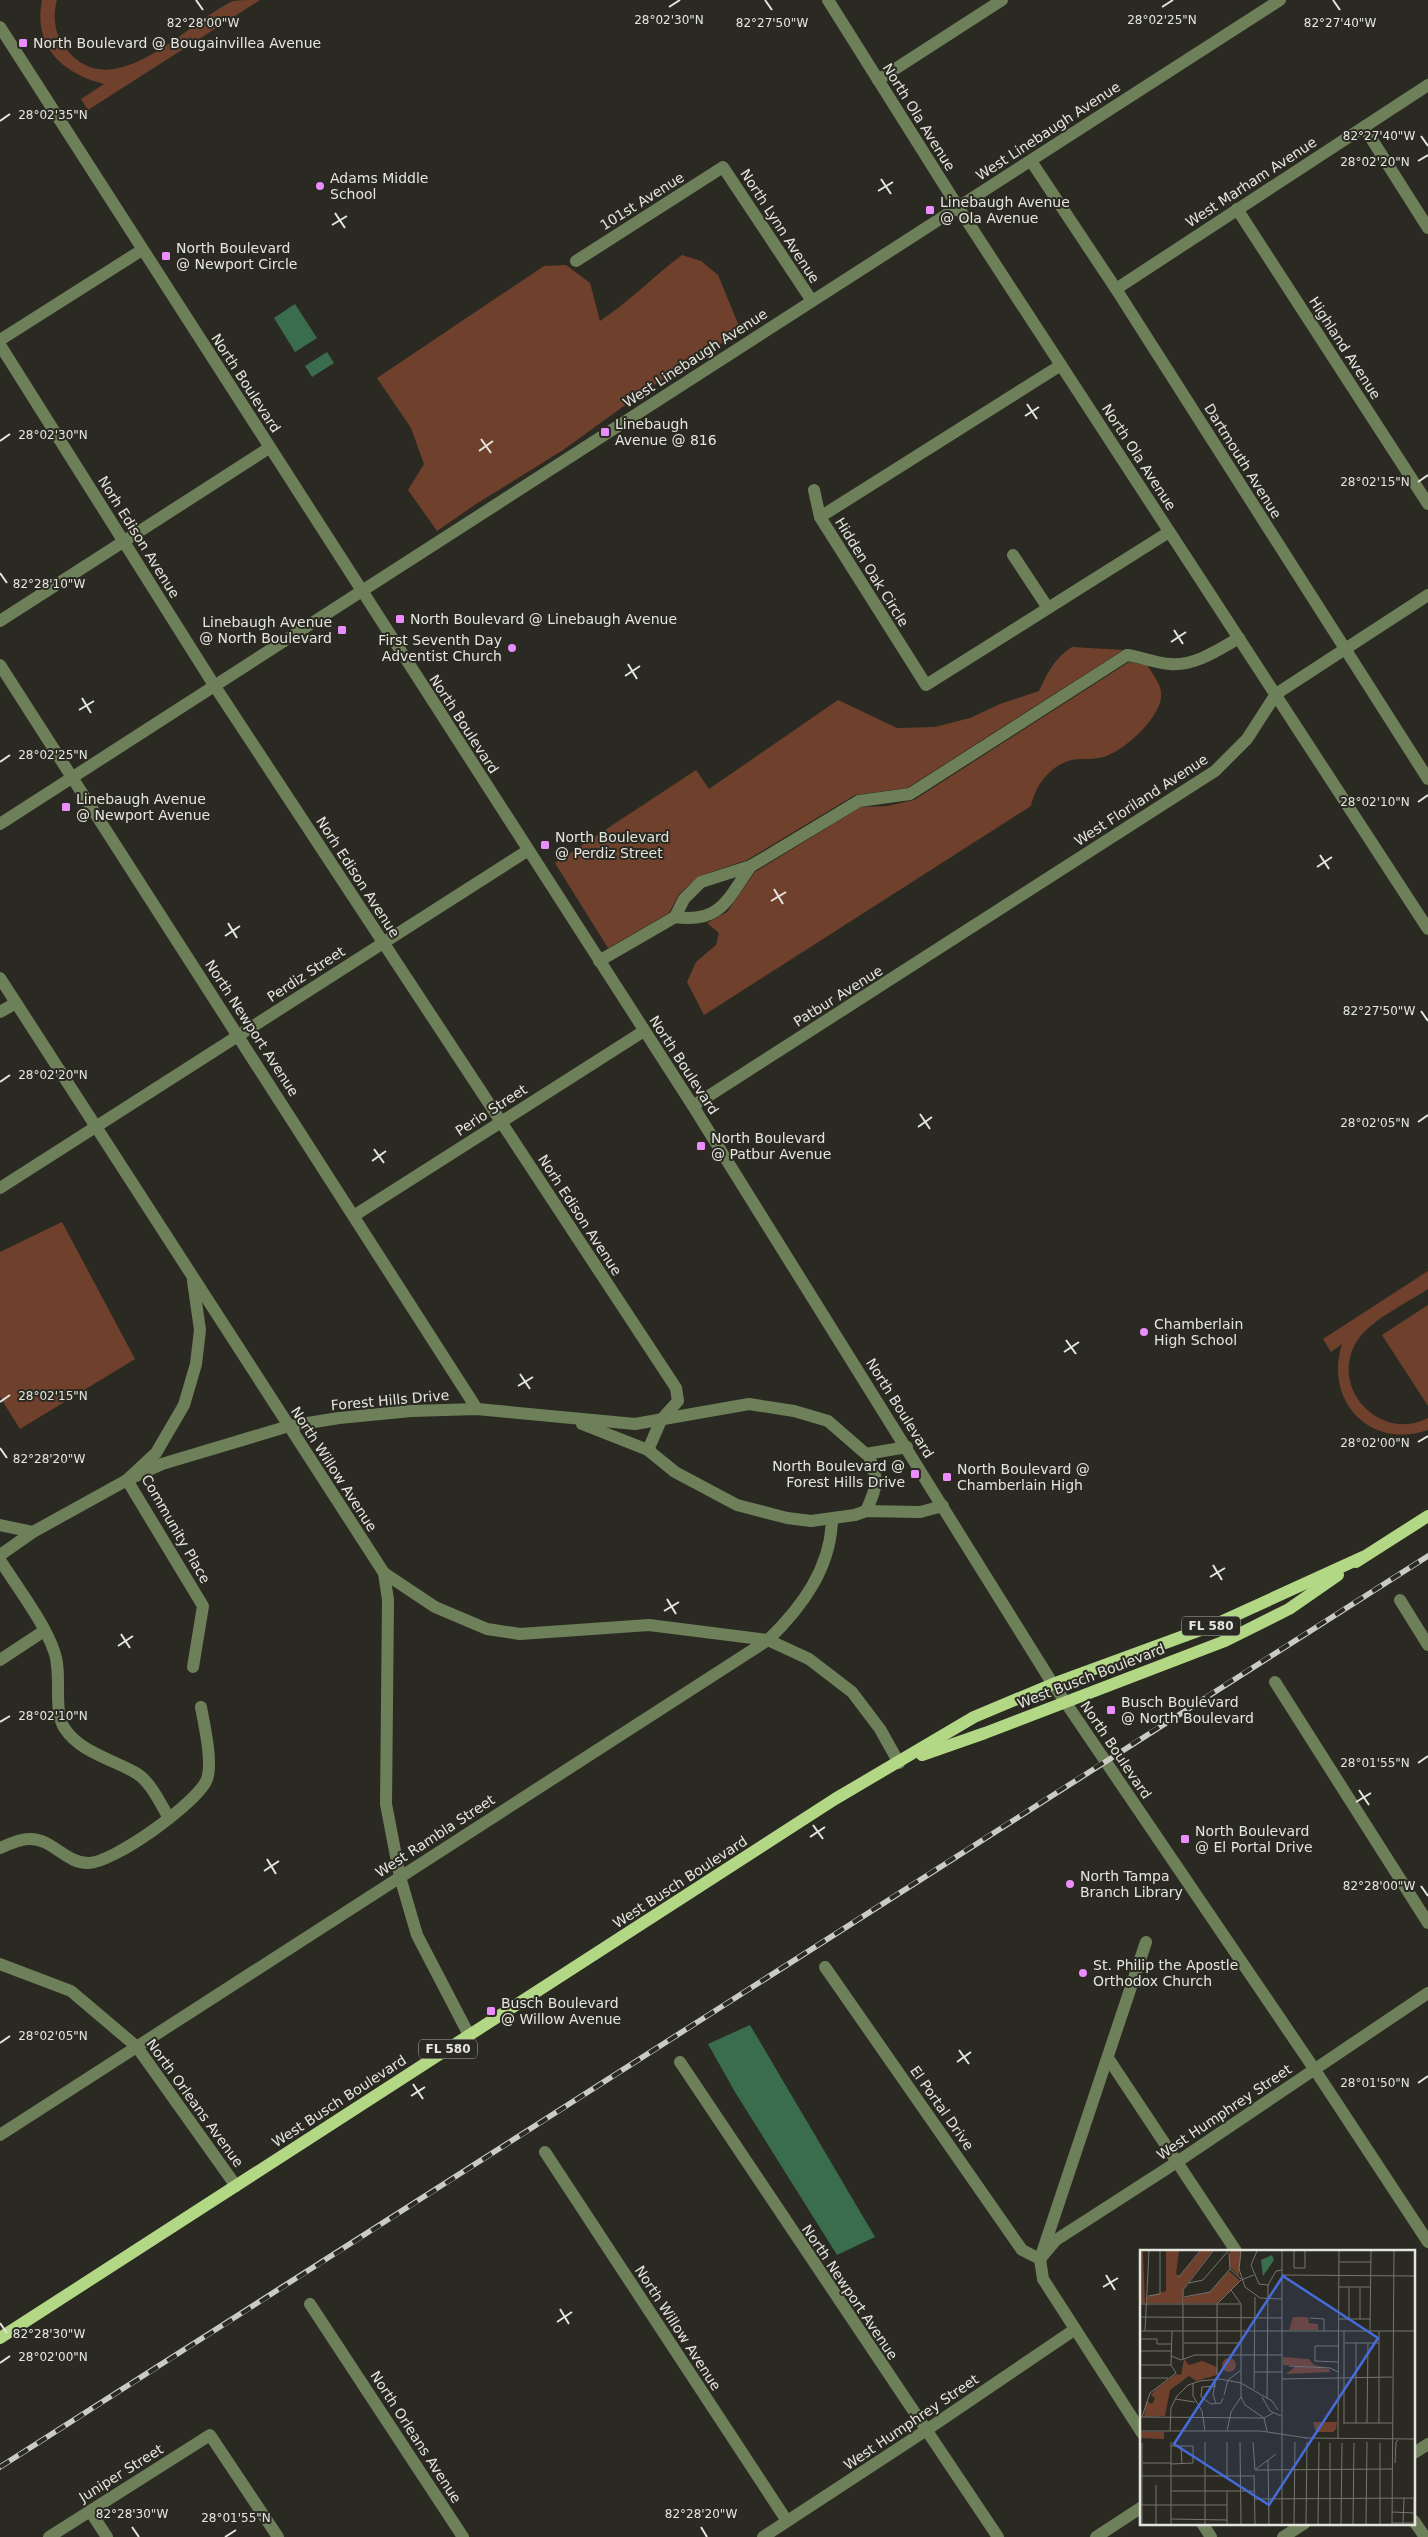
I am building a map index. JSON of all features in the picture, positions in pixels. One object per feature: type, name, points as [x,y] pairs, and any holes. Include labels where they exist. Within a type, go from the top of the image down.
[{"type":"main road","name":"West Busch Boulevard","points":[[899,1763],[1225,1641],[1289,1609],[1363,1557],[1428,1516]]},
{"type":"main road","name":"West Busch Boulevard","points":[[0,2338],[835,1799],[899,1763],[974,1717],[1053,1684],[1214,1625],[1363,1557]]},
{"type":"street","name":"North Ola Avenue","points":[[828,0],[958,207],[1428,929]]},
{"type":"street","name":"West Linebaugh Avenue","points":[[0,824],[1280,0]]},
{"type":"street","points":[[878,80],[997,2]]},
{"type":"street","name":"North Boulevard","points":[[0,27],[527,851],[693,1106],[1053,1684],[1315,2070],[1428,2242]]},
{"type":"street","name":"West Marham Avenue","points":[[1116,289],[1428,85]]},
{"type":"street","points":[[1364,127],[1428,228]]},
{"type":"street","name":"Dartmouth Avenue","points":[[1031,160],[1116,289],[1428,779]]},
{"type":"street","name":"101st Avenue","points":[[576,261],[723,168]]},
{"type":"street","name":"North Lynn Avenue","points":[[723,168],[812,301]]},
{"type":"street","name":"Highland Avenue","points":[[1238,209],[1428,504]]},
{"type":"street","points":[[0,340],[142,250]]},
{"type":"street","name":"Norh Edison Avenue","points":[[0,346],[214,685],[676,1388],[678,1401],[661,1420]]},
{"type":"street","name":"Hidden Oak Circle","points":[[1061,365],[820,517],[926,685],[1169,532]]},
{"type":"street","points":[[0,621],[269,448]]},
{"type":"street","points":[[814,490],[820,517]]},
{"type":"street","points":[[1013,555],[1048,608]]},
{"type":"street","name":"West Floriland Avenue","points":[[1000,911],[1215,771],[1247,739],[1276,694],[1428,595]]},
{"type":"street","points":[[599,961],[675,917],[684,899],[701,882],[751,866],[859,801],[910,794],[1127,655],[1169,664],[1189,663],[1211,654],[1239,638]]},
{"type":"street","name":"North Newport Avenue","points":[[0,665],[355,1215],[477,1409]]},
{"type":"street","name":"Perdiz Street","points":[[0,1188],[527,851]]},
{"type":"street","points":[[675,917],[692,919],[710,916],[722,908],[751,866]]},
{"type":"street","name":"Patbur Avenue","points":[[693,1106],[1000,911]]},
{"type":"street","name":"North Willow Avenue","points":[[0,978],[384,1573],[388,1600],[386,1804],[400,1877],[417,1935],[469,2035]]},
{"type":"street","points":[[0,1012],[16,1002]]},
{"type":"street","name":"Perio Street","points":[[355,1215],[644,1031]]},
{"type":"street","name":"Community Place","points":[[192,1276],[200,1330],[196,1364],[184,1405],[156,1453],[128,1480],[203,1606],[193,1667]]},
{"type":"street","name":"Forest Hills Drive","points":[[0,1555],[33,1532],[128,1480],[162,1464],[288,1426],[339,1418],[477,1409],[635,1424],[749,1404],[794,1411],[828,1421],[855,1446],[868,1454]]},
{"type":"street","points":[[568,1418],[648,1450],[675,1472],[738,1506],[786,1518],[811,1521],[832,1519],[866,1511],[920,1512],[943,1506]]},
{"type":"street","points":[[648,1450],[661,1420]]},
{"type":"street","points":[[866,1511],[875,1491],[877,1478],[868,1454],[907,1447]]},
{"type":"street","name":"West Rambla Street","points":[[0,2135],[768,1640],[789,1620],[813,1585],[828,1555],[832,1519]]},
{"type":"street","points":[[0,1526],[33,1532]]},
{"type":"street","points":[[0,1560],[54,1650],[59,1669],[60,1719],[66,1730],[75,1740],[88,1748],[136,1773],[148,1784],[170,1818]]},
{"type":"street","points":[[384,1573],[435,1607],[487,1629],[520,1634],[649,1625],[768,1640],[809,1659],[852,1692],[880,1729],[899,1763]]},
{"type":"street","points":[[1400,1600],[1428,1645]]},
{"type":"street","points":[[0,1660],[44,1631]]},
{"type":"street","points":[[1275,1682],[1428,1923]]},
{"type":"street","points":[[0,1848],[29,1839],[45,1842],[71,1860],[87,1864],[101,1862],[170,1818],[194,1797],[207,1778],[208,1744],[201,1707]]},
{"type":"street","points":[[1140,2430],[1043,2279],[1040,2259],[1146,1942]]},
{"type":"street","name":"North Orleans Avenue","points":[[0,1964],[71,1991],[137,2047],[236,2186]]},
{"type":"street","name":"El Portal Drive","points":[[825,1967],[1022,2250],[1040,2259]]},
{"type":"street","name":"West Humphrey Street","points":[[1040,2259],[1056,2240],[1177,2162],[1428,1993]]},
{"type":"street","points":[[1108,2058],[1235,2250]]},
{"type":"street","name":"North Newport Avenue","points":[[680,2062],[925,2431],[998,2537]]},
{"type":"street","name":"North Willow Avenue","points":[[545,2152],[787,2521]]},
{"type":"street","name":"North Orleans Avenue","points":[[310,2304],[464,2537]]},
{"type":"street","name":"West Humphrey Street","points":[[763,2537],[925,2431],[1074,2330]]},
{"type":"street","name":"Juniper Street","points":[[49,2537],[210,2435],[278,2537]]},
{"type":"street","points":[[1416,2451],[1428,2444]]},
{"type":"street","points":[[1096,2537],[1140,2508]]},
{"type":"street","points":[[90,2511],[107,2537]]},
{"type":"street","points":[[1203,2524],[1211,2537]]},
{"type":"street","points":[[1283,2537],[1302,2524]]},
{"type":"street","points":[[1416,2524],[1425,2537]]},
{"type":"shaded area","points":[[42,0],[57,0],[55,20],[57,33],[67,50],[86,65],[107,70],[129,65],[151,55],[215,11],[233,1],[260,0],[88,110],[81,99],[104,84],[75,73],[54,56],[42,31],[40,17]]},
{"type":"shaded area","points":[[682,255],[701,261],[718,275],[741,331],[646,390],[563,450],[476,504],[437,531],[408,490],[424,464],[411,428],[377,378],[544,266],[566,265],[590,283],[600,321]]},
{"type":"shaded area","points":[[295,304],[317,338],[295,352],[274,318]]},
{"type":"shaded area","points":[[327,352],[334,363],[312,377],[305,366]]},
{"type":"shaded area","points":[[1072,647],[1123,650],[907,788],[855,795],[747,860],[699,876],[679,894],[669,913],[608,948],[555,863],[696,770],[709,789],[838,700],[897,728],[935,727],[970,718],[1000,704],[1039,691],[1052,666]]},
{"type":"shaded area","points":[[1129,662],[1147,665],[1161,692],[1156,711],[1150,721],[1133,739],[1106,756],[1068,761],[1054,768],[1039,785],[1031,806],[704,1015],[687,982],[696,962],[716,945],[719,933],[707,923],[727,912],[755,872],[861,807],[887,806],[914,800]]},
{"type":"shaded area","points":[[62,1222],[135,1359],[20,1429],[0,1397],[0,1252]]},
{"type":"shaded area","points":[[1428,1271],[1428,1289],[1390,1312],[1363,1333],[1357,1341],[1350,1359],[1349,1376],[1354,1392],[1364,1406],[1377,1417],[1393,1423],[1410,1424],[1428,1418],[1428,1430],[1407,1434],[1388,1433],[1371,1427],[1356,1416],[1346,1402],[1340,1384],[1338,1365],[1342,1344],[1331,1352],[1323,1339]]},
{"type":"shaded area","points":[[1428,1305],[1428,1406],[1382,1335]]},
{"type":"shaded area","points":[[750,2025],[875,2237],[837,2255],[735,2092],[708,2044]]},
{"type":"railway","points":[[0,2467],[1428,1556]]},
{"type":"place","name":"North Boulevard @ Bougainvillea Avenue","points":[[23,43]]},
{"type":"place","name":"Adams Middle School","points":[[320,186]]},
{"type":"place","name":"Linebaugh Avenue @ Ola Avenue","points":[[930,210]]},
{"type":"place","name":"North Boulevard @ Newport Circle","points":[[166,256]]},
{"type":"place","name":"Linebaugh Avenue @ 816","points":[[605,432]]},
{"type":"place","name":"North Boulevard @ Linebaugh Avenue","points":[[400,619]]},
{"type":"place","name":"Linebaugh Avenue @ North Boulevard","points":[[342,630]]},
{"type":"place","name":"First Seventh Day Adventist Church","points":[[512,648]]},
{"type":"place","name":"Linebaugh Avenue @ Newport Avenue","points":[[66,807]]},
{"type":"place","name":"North Boulevard @ Perdiz Street","points":[[545,845]]},
{"type":"place","name":"North Boulevard @ Patbur Avenue","points":[[701,1146]]},
{"type":"place","name":"Chamberlain High School","points":[[1144,1332]]},
{"type":"place","name":"North Boulevard @ Forest Hills Drive","points":[[915,1474]]},
{"type":"place","name":"North Boulevard @ Chamberlain High","points":[[947,1477]]},
{"type":"place","name":"Busch Boulevard @ North Boulevard","points":[[1111,1710]]},
{"type":"place","name":"North Boulevard @ El Portal Drive","points":[[1185,1839]]},
{"type":"place","name":"North Tampa Branch Library","points":[[1070,1884]]},
{"type":"place","name":"St. Philip the Apostle Orthodox Church","points":[[1083,1973]]},
{"type":"place","name":"Busch Boulevard @ Willow Avenue","points":[[491,2011]]}]
